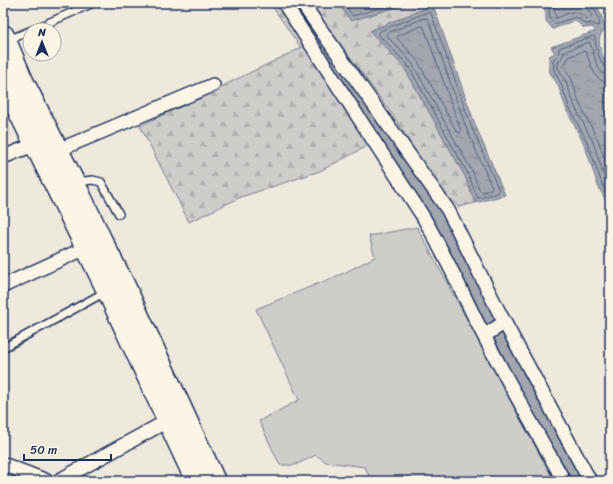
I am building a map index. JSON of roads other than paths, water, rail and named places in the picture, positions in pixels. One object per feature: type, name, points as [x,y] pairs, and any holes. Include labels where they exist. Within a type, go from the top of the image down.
[{"type":"highway","points":[[4,39],[22,81],[56,151],[73,182],[108,290],[170,420],[197,481]]},
{"type":"highway","points":[[5,85],[59,189],[126,291],[214,481]]},
{"type":"street","points":[[284,3],[422,215],[524,411],[564,481]]},
{"type":"street","points":[[302,3],[448,210],[505,322],[590,481]]},
{"type":"street","points":[[56,151],[213,84]]},
{"type":"street","points":[[3,157],[36,144]]},
{"type":"street","points":[[3,286],[94,244]]},
{"type":"street","points":[[484,336],[505,322]]},
{"type":"street","points":[[58,481],[170,420]]},
{"type":"street","points":[[3,464],[47,481]]},
{"type":"lane","points":[[49,22],[91,4]]},
{"type":"lane","points":[[4,39],[22,33]]},
{"type":"lane","points":[[73,182],[93,180],[101,182],[119,214]]},
{"type":"lane","points":[[3,348],[108,290]]},
{"type":"water","points":[[338,3],[398,3],[400,6],[351,21]]},
{"type":"water","points":[[533,3],[593,3],[599,9],[606,29],[600,38],[600,49],[610,72],[610,208],[598,186],[585,146],[567,111],[558,85],[549,71],[549,56],[555,53],[551,47],[596,31],[592,27],[584,28],[575,20],[553,29],[546,21],[546,11]]},
{"type":"water","points":[[433,5],[476,127],[505,195],[475,203],[466,178],[404,67],[370,31]]},
{"type":"waterway","points":[[303,21],[438,216],[488,316],[578,481]]}]
